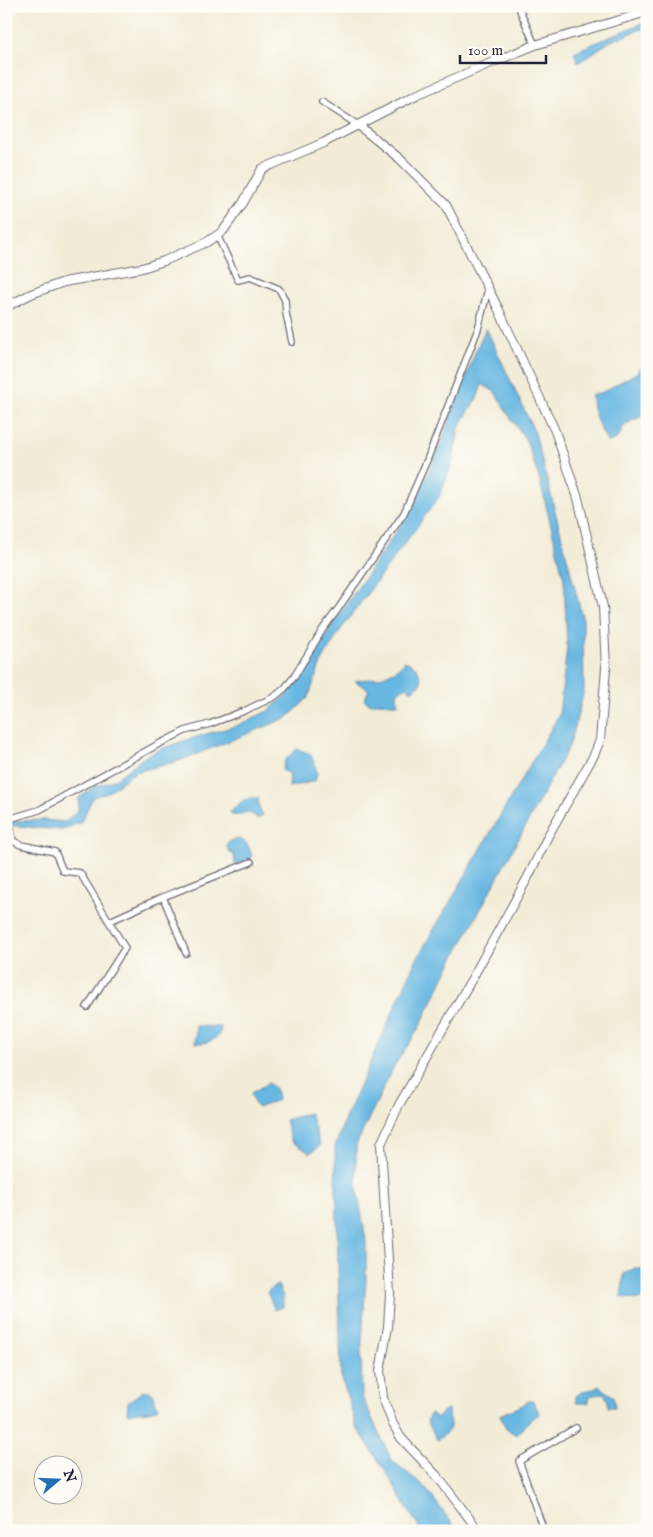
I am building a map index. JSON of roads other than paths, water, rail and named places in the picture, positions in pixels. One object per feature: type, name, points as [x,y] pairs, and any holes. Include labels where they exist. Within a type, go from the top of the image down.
[{"type":"main road","points":[[6,307],[31,294],[64,282],[142,268],[164,261],[206,242],[222,231],[243,203],[262,168],[323,143],[416,95],[535,46],[647,12]]},
{"type":"main road","points":[[358,125],[400,160],[446,205],[488,288],[555,431],[578,498],[603,608],[606,668],[600,740],[594,755],[549,834],[528,877],[474,975],[400,1105],[381,1144],[390,1294],[388,1327],[380,1371],[383,1398],[393,1424],[402,1438],[437,1476],[479,1531]]},
{"type":"street","points":[[518,6],[535,46]]},
{"type":"street","points":[[322,102],[358,125]]},
{"type":"street","points":[[217,235],[238,280],[250,277],[279,289],[285,300],[292,342]]},
{"type":"street","points":[[87,1007],[126,948],[80,873],[63,872],[55,852],[21,845],[13,841],[9,818],[39,810],[185,731],[244,711],[274,697],[284,689],[294,677],[323,629],[404,513],[434,443],[478,328],[488,288]]},
{"type":"street","points":[[110,921],[163,897],[251,862]]},
{"type":"street","points":[[163,897],[186,953]]},
{"type":"street","points":[[544,1531],[518,1461],[576,1428]]},
{"type":"water","points":[[647,21],[647,27],[609,42],[578,63],[574,52]]},
{"type":"water","points":[[486,328],[535,433],[583,620],[584,691],[570,744],[448,969],[418,1030],[394,1066],[356,1145],[356,1181],[366,1241],[366,1280],[361,1355],[362,1397],[392,1461],[423,1485],[458,1531],[421,1531],[356,1426],[341,1376],[335,1147],[349,1108],[415,962],[559,715],[567,647],[564,579],[540,481],[526,440],[495,392],[482,384],[478,396],[459,428],[453,461],[439,497],[339,632],[321,663],[308,698],[287,718],[179,761],[135,772],[108,792],[93,797],[81,822],[62,830],[6,825],[6,819],[14,821],[44,820],[65,822],[78,810],[79,798],[93,787],[114,780],[144,757],[165,747],[236,726],[268,711],[292,690],[310,658],[413,507],[438,451]]},
{"type":"water","points":[[642,366],[647,368],[647,414],[631,421],[622,428],[617,438],[607,442],[594,413],[592,395],[601,393],[638,373]]},
{"type":"water","points":[[405,661],[417,668],[421,684],[411,691],[407,687],[401,689],[397,694],[398,704],[371,704],[364,700],[369,690],[355,681],[381,677],[396,670]]},
{"type":"water","points":[[297,749],[311,754],[317,773],[315,781],[289,787],[290,774],[282,770],[285,760]]},
{"type":"water","points":[[258,798],[259,807],[263,815],[260,818],[256,818],[255,815],[249,812],[232,815],[230,812],[244,800]]},
{"type":"water","points":[[237,839],[246,843],[252,856],[244,862],[235,864],[234,854],[230,853],[226,845],[230,841]]},
{"type":"water","points":[[196,1026],[221,1027],[218,1035],[212,1040],[204,1043],[195,1043]]},
{"type":"water","points":[[268,1083],[276,1090],[278,1100],[258,1108],[254,1103],[251,1093]]},
{"type":"water","points":[[310,1113],[320,1146],[310,1153],[291,1141],[285,1120]]},
{"type":"water","points":[[635,1268],[647,1270],[647,1294],[639,1300],[621,1297],[624,1274]]},
{"type":"water","points":[[278,1285],[283,1297],[283,1307],[275,1310],[267,1292]]},
{"type":"water","points":[[599,1386],[613,1396],[615,1407],[608,1407],[608,1401],[604,1393],[589,1396],[589,1403],[576,1403],[576,1396]]},
{"type":"water","points":[[143,1391],[149,1391],[154,1395],[154,1401],[158,1407],[148,1411],[127,1413],[128,1402]]},
{"type":"water","points":[[528,1401],[533,1401],[540,1414],[529,1421],[517,1435],[506,1429],[500,1415]]},
{"type":"water","points":[[448,1409],[450,1427],[437,1440],[427,1421],[430,1413],[438,1418],[442,1412]]}]
